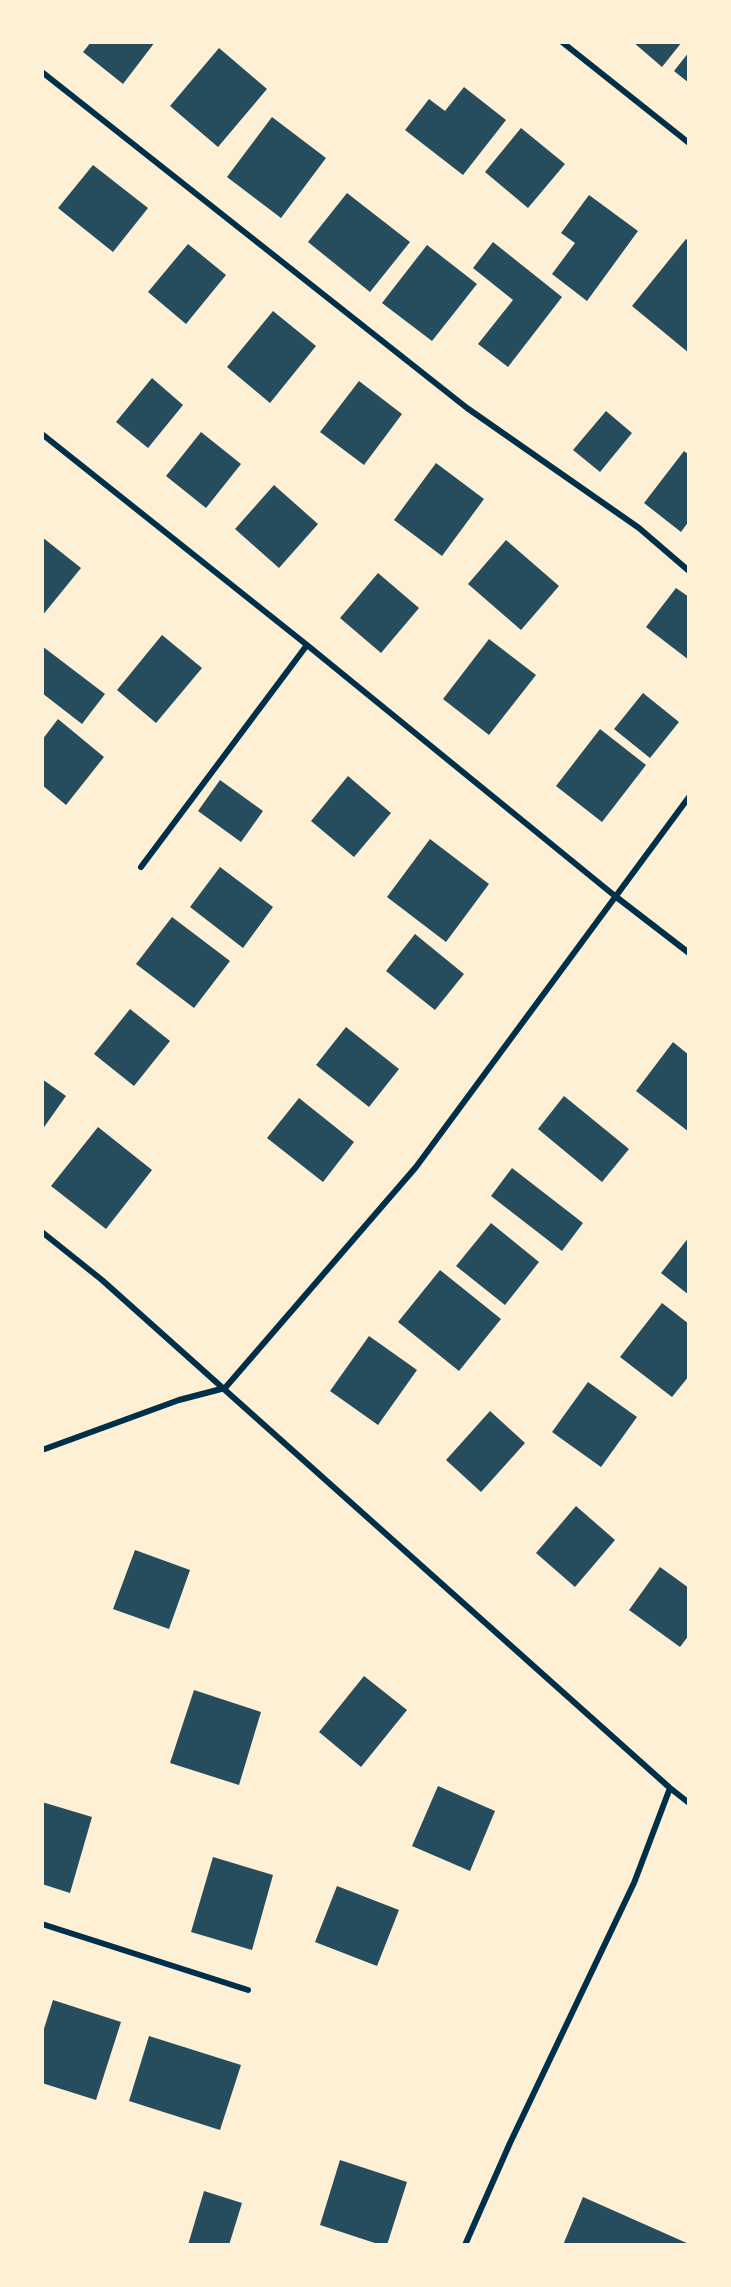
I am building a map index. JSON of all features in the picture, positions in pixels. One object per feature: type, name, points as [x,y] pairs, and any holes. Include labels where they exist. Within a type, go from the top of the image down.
[{"type":"street","points":[[562,42],[689,143]]},
{"type":"street","points":[[42,72],[467,408],[639,528],[689,571]]},
{"type":"street","points":[[42,434],[307,645],[615,896],[689,953]]},
{"type":"street","points":[[141,867],[307,645]]},
{"type":"street","points":[[42,1450],[179,1400],[225,1388],[416,1167],[689,797]]},
{"type":"street","points":[[42,1232],[102,1280],[225,1388],[689,1803]]},
{"type":"street","points":[[465,2245],[510,2143],[634,1883],[670,1788]]},
{"type":"street","points":[[42,1924],[248,1990]]},
{"type":"building","points":[[91,42],[155,42],[123,84],[83,52]]},
{"type":"building","points":[[633,42],[682,42],[662,67]]},
{"type":"building","points":[[219,48],[267,89],[218,147],[170,106]]},
{"type":"building","points":[[689,52],[689,83],[674,71]]},
{"type":"building","points":[[464,87],[506,120],[463,175],[405,130],[429,99],[445,111]]},
{"type":"building","points":[[272,117],[326,158],[281,218],[227,177]]},
{"type":"building","points":[[521,128],[565,164],[528,208],[485,172]]},
{"type":"building","points":[[93,165],[148,208],[113,252],[58,208]]},
{"type":"building","points":[[347,193],[410,242],[370,292],[308,242]]},
{"type":"building","points":[[589,195],[638,231],[587,301],[552,274],[575,243],[561,233]]},
{"type":"building","points":[[686,239],[689,241],[689,353],[632,306]]},
{"type":"building","points":[[493,242],[562,297],[508,367],[478,344],[513,300],[473,268]]},
{"type":"building","points":[[188,244],[226,275],[186,324],[148,292]]},
{"type":"building","points":[[427,245],[477,284],[432,341],[382,303]]},
{"type":"building","points":[[273,311],[316,346],[270,403],[227,367]]},
{"type":"building","points":[[152,378],[183,405],[148,448],[116,422]]},
{"type":"building","points":[[359,381],[402,414],[364,465],[320,432]]},
{"type":"building","points":[[606,411],[632,433],[600,472],[573,450]]},
{"type":"building","points":[[201,432],[241,464],[206,508],[166,476]]},
{"type":"building","points":[[684,451],[689,455],[689,521],[681,532],[644,503]]},
{"type":"building","points":[[436,463],[484,499],[442,556],[394,520]]},
{"type":"building","points":[[274,485],[318,524],[279,568],[235,529]]},
{"type":"building","points":[[42,537],[81,568],[42,616]]},
{"type":"building","points":[[506,540],[559,586],[521,630],[468,584]]},
{"type":"building","points":[[378,573],[419,608],[381,653],[340,618]]},
{"type":"building","points":[[676,588],[689,597],[689,660],[646,627]]},
{"type":"building","points":[[162,635],[202,668],[156,723],[117,690]]},
{"type":"building","points":[[489,639],[536,675],[489,735],[443,699]]},
{"type":"building","points":[[42,646],[105,694],[82,724],[42,693]]},
{"type":"building","points":[[643,693],[679,722],[650,758],[614,729]]},
{"type":"building","points":[[58,719],[104,757],[66,805],[42,785],[42,740]]},
{"type":"building","points":[[600,729],[646,765],[602,822],[556,786]]},
{"type":"building","points":[[348,776],[391,813],[354,857],[311,821]]},
{"type":"building","points":[[220,780],[263,811],[241,842],[198,811]]},
{"type":"building","points":[[430,839],[489,884],[446,942],[387,897]]},
{"type":"building","points":[[220,867],[273,907],[243,948],[190,907]]},
{"type":"building","points":[[172,917],[230,961],[194,1008],[136,964]]},
{"type":"building","points":[[415,934],[464,974],[435,1010],[386,971]]},
{"type":"building","points":[[130,1009],[170,1041],[134,1086],[94,1054]]},
{"type":"building","points":[[346,1027],[399,1069],[369,1107],[316,1065]]},
{"type":"building","points":[[673,1042],[689,1055],[689,1132],[636,1091]]},
{"type":"building","points":[[42,1079],[66,1096],[42,1130]]},
{"type":"building","points":[[564,1096],[629,1149],[602,1182],[538,1129]]},
{"type":"building","points":[[299,1098],[354,1142],[323,1182],[267,1138]]},
{"type":"building","points":[[98,1127],[152,1170],[106,1229],[51,1186]]},
{"type":"building","points":[[512,1168],[583,1223],[562,1251],[491,1196]]},
{"type":"building","points":[[491,1223],[539,1262],[505,1305],[456,1266]]},
{"type":"building","points":[[689,1237],[689,1295],[661,1273]]},
{"type":"building","points":[[440,1270],[501,1319],[459,1371],[398,1322]]},
{"type":"building","points":[[662,1303],[689,1324],[689,1376],[672,1397],[620,1357]]},
{"type":"building","points":[[369,1336],[417,1370],[378,1425],[330,1391]]},
{"type":"building","points":[[588,1382],[637,1417],[601,1467],[552,1432]]},
{"type":"building","points":[[490,1411],[525,1443],[481,1492],[446,1460]]},
{"type":"building","points":[[576,1506],[615,1540],[575,1587],[536,1553]]},
{"type":"building","points":[[135,1550],[190,1570],[169,1629],[113,1609]]},
{"type":"building","points":[[660,1567],[689,1588],[689,1635],[680,1647],[629,1610]]},
{"type":"building","points":[[364,1676],[407,1710],[361,1767],[319,1732]]},
{"type":"building","points":[[194,1690],[261,1712],[239,1785],[170,1763]]},
{"type":"building","points":[[438,1786],[495,1811],[470,1871],[412,1846]]},
{"type":"building","points":[[42,1802],[92,1817],[70,1893],[42,1884]]},
{"type":"building","points":[[213,1857],[273,1875],[252,1950],[191,1932]]},
{"type":"building","points":[[337,1886],[399,1910],[377,1966],[315,1942]]},
{"type":"building","points":[[53,2000],[121,2022],[96,2100],[42,2083],[42,2035]]},
{"type":"building","points":[[149,2036],[241,2065],[220,2130],[129,2101]]},
{"type":"building","points":[[340,2160],[407,2182],[387,2245],[320,2225]]},
{"type":"building","points":[[204,2191],[242,2203],[229,2245],[188,2245]]},
{"type":"building","points":[[583,2197],[689,2244],[689,2245],[563,2245]]}]
